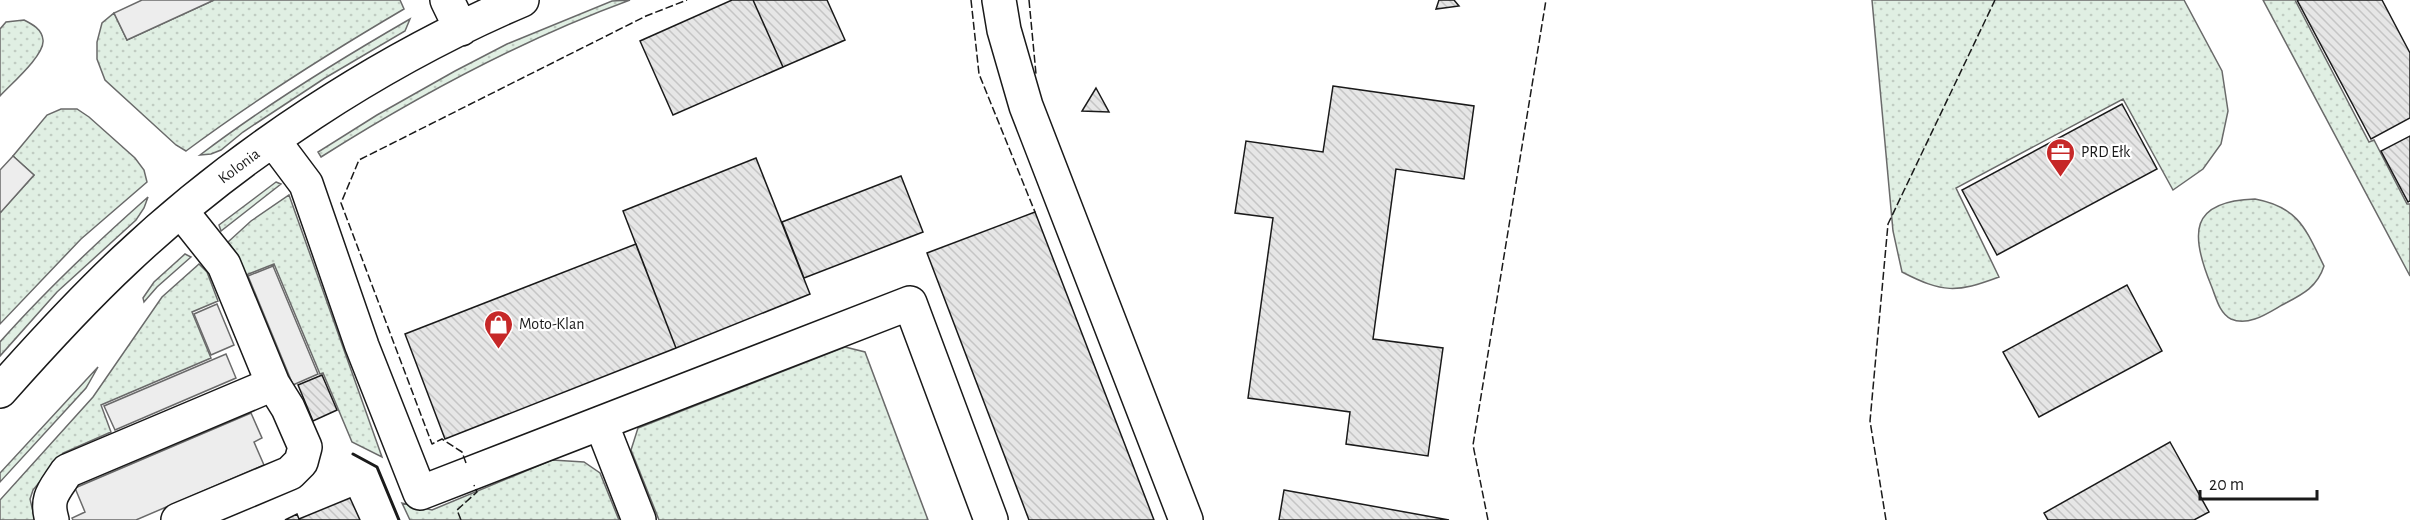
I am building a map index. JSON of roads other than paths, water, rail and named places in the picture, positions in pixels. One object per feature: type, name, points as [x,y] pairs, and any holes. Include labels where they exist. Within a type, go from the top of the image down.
[{"type":"street","name":"Kolonia","points":[[0,391],[47,337],[97,287],[181,211],[273,140],[353,88],[454,14],[522,0]]},
{"type":"street","points":[[999,0],[1004,30],[1026,106],[1186,520]]},
{"type":"street","points":[[273,140],[306,184],[362,346],[420,493],[910,303],[991,520]]},
{"type":"street","points":[[178,520],[290,473],[301,462],[305,447],[288,408],[273,384],[224,265],[181,211]]},
{"type":"street","points":[[52,520],[48,508],[49,498],[67,471],[273,384]]},
{"type":"street","points":[[601,423],[639,520]]},
{"type":"place","name":"PRD Ełk","points":[[2060,178]]},
{"type":"place","name":"Moto-Klan","points":[[498,350]]}]
